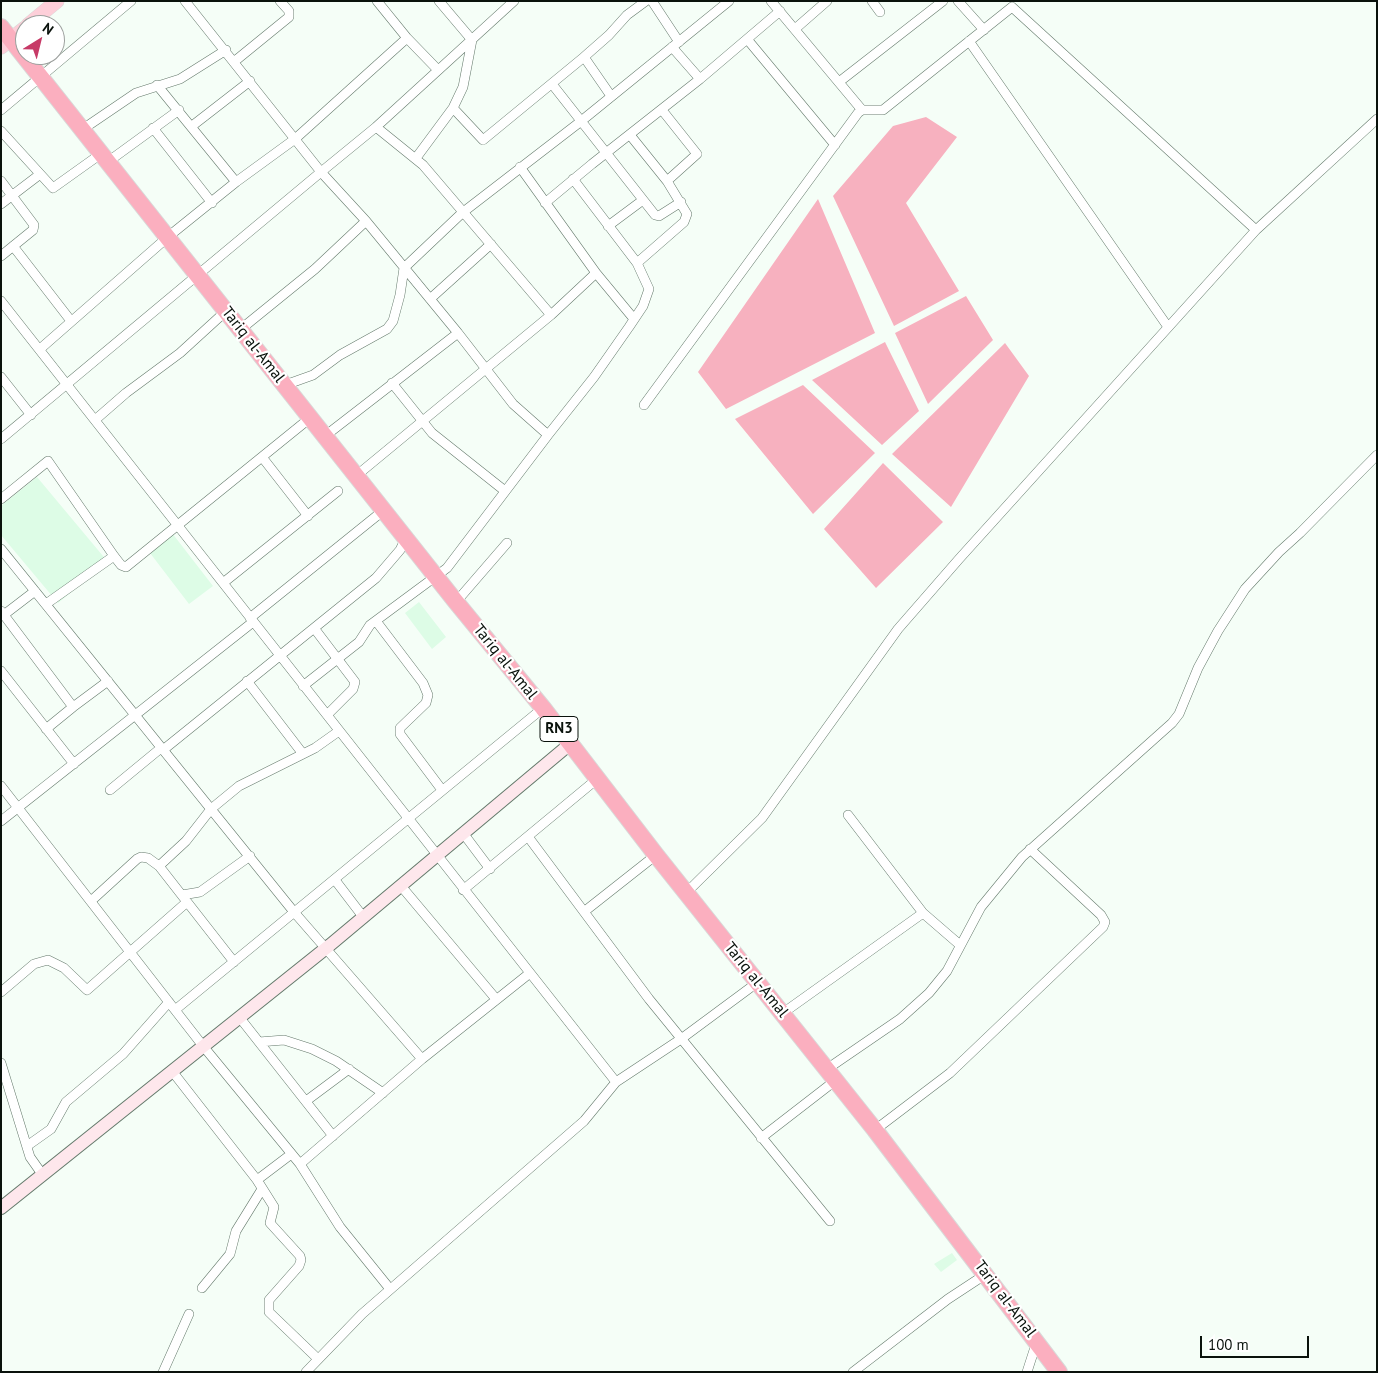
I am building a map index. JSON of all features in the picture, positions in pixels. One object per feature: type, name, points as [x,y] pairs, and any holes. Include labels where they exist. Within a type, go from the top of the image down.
[{"type":"highway","name":"Tariq al-Amal","points":[[5,38],[40,76],[106,157],[436,577],[543,708],[656,855],[875,1130],[1059,1372]]},
{"type":"main road","points":[[40,15],[57,1]]},
{"type":"street","points":[[1,110],[131,1]]},
{"type":"street","points":[[185,1],[235,61],[321,172],[366,221],[458,333],[513,404],[548,434]]},
{"type":"street","points":[[377,1],[407,38],[438,70]]},
{"type":"street","points":[[439,1],[472,40]]},
{"type":"street","points":[[1,439],[376,127],[514,1]]},
{"type":"street","points":[[453,108],[483,140],[584,57],[609,35],[626,15],[646,1]]},
{"type":"street","points":[[652,1],[676,45],[700,79]]},
{"type":"street","points":[[285,385],[313,375],[340,355],[387,329],[393,321],[400,295],[404,268],[462,213],[580,122],[729,1]]},
{"type":"street","points":[[771,1],[862,110]]},
{"type":"street","points":[[795,29],[827,1]]},
{"type":"street","points":[[872,1],[880,12]]},
{"type":"street","points":[[839,82],[943,1]]},
{"type":"street","points":[[958,1],[984,30]]},
{"type":"street","points":[[235,61],[288,17],[289,11],[282,2]]},
{"type":"street","points":[[862,110],[882,110],[1012,7],[1256,230]]},
{"type":"street","points":[[546,203],[573,179],[700,79],[780,11]]},
{"type":"street","points":[[40,349],[169,236],[236,182],[295,139],[407,38]]},
{"type":"street","points":[[747,39],[835,145]]},
{"type":"street","points":[[416,158],[453,108],[463,87],[472,40]]},
{"type":"street","points":[[969,41],[1168,327]]},
{"type":"street","points":[[83,129],[136,93],[180,79],[226,50]]},
{"type":"street","points":[[584,57],[611,96]]},
{"type":"street","points":[[192,126],[250,81]]},
{"type":"street","points":[[552,84],[580,122],[607,152],[643,200],[658,216],[681,202]]},
{"type":"street","points":[[157,85],[236,182]]},
{"type":"street","points":[[1,131],[39,175],[53,188],[153,128],[179,110]]},
{"type":"street","points":[[662,110],[697,154],[667,181]]},
{"type":"street","points":[[644,405],[862,110]]},
{"type":"street","points":[[686,893],[762,818],[898,629],[1256,230],[1377,119]]},
{"type":"street","points":[[376,127],[416,158],[551,315]]},
{"type":"street","points":[[153,128],[212,202]]},
{"type":"street","points":[[630,135],[667,181],[686,210],[686,219],[637,263]]},
{"type":"street","points":[[520,167],[596,273],[634,319]]},
{"type":"street","points":[[1,204],[39,175]]},
{"type":"street","points":[[304,686],[359,642],[367,628],[436,577],[452,562],[505,490],[594,377],[646,299],[649,289],[637,263],[573,179]]},
{"type":"street","points":[[1,181],[34,225],[33,230],[1,256]]},
{"type":"street","points":[[608,226],[643,200]]},
{"type":"street","points":[[241,329],[314,269],[366,221]]},
{"type":"street","points":[[430,299],[491,244]]},
{"type":"street","points":[[13,246],[71,321]]},
{"type":"street","points":[[362,471],[551,315],[596,273]]},
{"type":"street","points":[[1,301],[409,818],[436,856],[616,1082]]},
{"type":"street","points":[[95,420],[126,393],[180,352],[226,311]]},
{"type":"street","points":[[325,436],[458,333]]},
{"type":"street","points":[[1,378],[31,415]]},
{"type":"street","points":[[392,383],[422,423],[462,458],[505,490]]},
{"type":"street","points":[[1,500],[48,461],[114,556],[123,567],[128,566],[177,524],[310,418]]},
{"type":"street","points":[[761,1138],[875,1037],[916,1006],[937,985],[981,907],[1030,849],[1172,723],[1179,714],[1198,668],[1218,631],[1246,590],[1279,552],[1377,455]]},
{"type":"street","points":[[262,457],[308,516]]},
{"type":"street","points":[[223,583],[338,492]]},
{"type":"street","points":[[1,821],[135,716],[384,510]]},
{"type":"street","points":[[110,790],[376,578],[400,550],[406,538]]},
{"type":"street","points":[[456,602],[507,543]]},
{"type":"street","points":[[1,548],[294,912],[422,1059]]},
{"type":"street","points":[[46,604],[114,556]]},
{"type":"street","points":[[34,591],[3,612],[74,707]]},
{"type":"street","points":[[376,621],[423,683],[428,695],[426,703],[400,728],[400,734],[442,790]]},
{"type":"street","points":[[314,628],[355,682],[353,689],[327,715]]},
{"type":"street","points":[[1,671],[74,764]]},
{"type":"street","points":[[247,681],[303,754]]},
{"type":"street","points":[[46,729],[108,682]]},
{"type":"street","points":[[175,1010],[543,708]]},
{"type":"street","points":[[159,866],[186,841],[211,809],[239,786],[271,768],[303,754],[339,731]]},
{"type":"street","points":[[1,1208],[326,949],[570,744]]},
{"type":"street","points":[[463,890],[529,838],[597,779]]},
{"type":"street","points":[[1,786],[202,1046],[290,1155],[300,1164],[340,1227],[390,1289]]},
{"type":"street","points":[[848,815],[923,913],[960,945]]},
{"type":"street","points":[[463,833],[490,869]]},
{"type":"street","points":[[529,838],[649,999],[830,1221]]},
{"type":"street","points":[[875,1130],[950,1073],[1104,926],[1105,922],[1102,915],[1030,849]]},
{"type":"street","points":[[585,911],[656,855]]},
{"type":"street","points":[[1,992],[34,964],[48,960],[64,968],[87,990],[130,952],[184,899],[200,892],[250,856]]},
{"type":"street","points":[[91,901],[141,857],[148,858],[159,866],[234,962]]},
{"type":"street","points":[[334,880],[364,918]]},
{"type":"street","points":[[401,886],[496,1000]]},
{"type":"street","points":[[783,1013],[923,913]]},
{"type":"street","points":[[300,1164],[422,1059],[530,973]]},
{"type":"street","points":[[306,1372],[352,1324],[390,1289],[584,1121],[616,1082],[682,1039],[758,982]]},
{"type":"street","points":[[27,1146],[50,1129],[66,1102],[123,1054],[169,1002]]},
{"type":"street","points":[[240,1018],[333,1136]]},
{"type":"street","points":[[259,1042],[278,1040],[296,1042],[326,1055],[383,1093]]},
{"type":"street","points":[[1,1063],[30,1157],[42,1174]]},
{"type":"street","points":[[306,1102],[349,1069]]},
{"type":"street","points":[[172,1070],[260,1184],[274,1207],[270,1222],[300,1256],[301,1260],[269,1300],[269,1312],[318,1360]]},
{"type":"street","points":[[202,1288],[230,1254],[236,1231],[260,1184],[290,1155]]},
{"type":"street","points":[[853,1372],[948,1300],[986,1274]]},
{"type":"street","points":[[163,1372],[189,1314]]},
{"type":"street","points":[[1028,1372],[1037,1341]]},
{"type":"shaded area","points":[[926,117],[957,137],[906,203],[959,291],[894,326],[833,196],[893,126]]},
{"type":"shaded area","points":[[818,199],[875,333],[726,409],[698,372]]},
{"type":"shaded area","points":[[966,296],[993,340],[928,404],[895,333]]},
{"type":"shaded area","points":[[885,342],[919,411],[882,445],[812,380]]},
{"type":"shaded area","points":[[1005,343],[1029,376],[951,507],[892,454]]},
{"type":"shaded area","points":[[803,385],[875,453],[813,514],[735,419]]},
{"type":"shaded area","points":[[883,463],[943,522],[876,588],[824,529]]},
{"type":"shaded area","points":[[37,477],[108,562],[58,603],[1,535],[1,506]]},
{"type":"shaded area","points":[[172,533],[213,586],[189,604],[150,553]]},
{"type":"shaded area","points":[[419,602],[446,637],[432,649],[405,613]]},
{"type":"shaded area","points":[[952,1253],[957,1260],[941,1272],[934,1264]]}]
